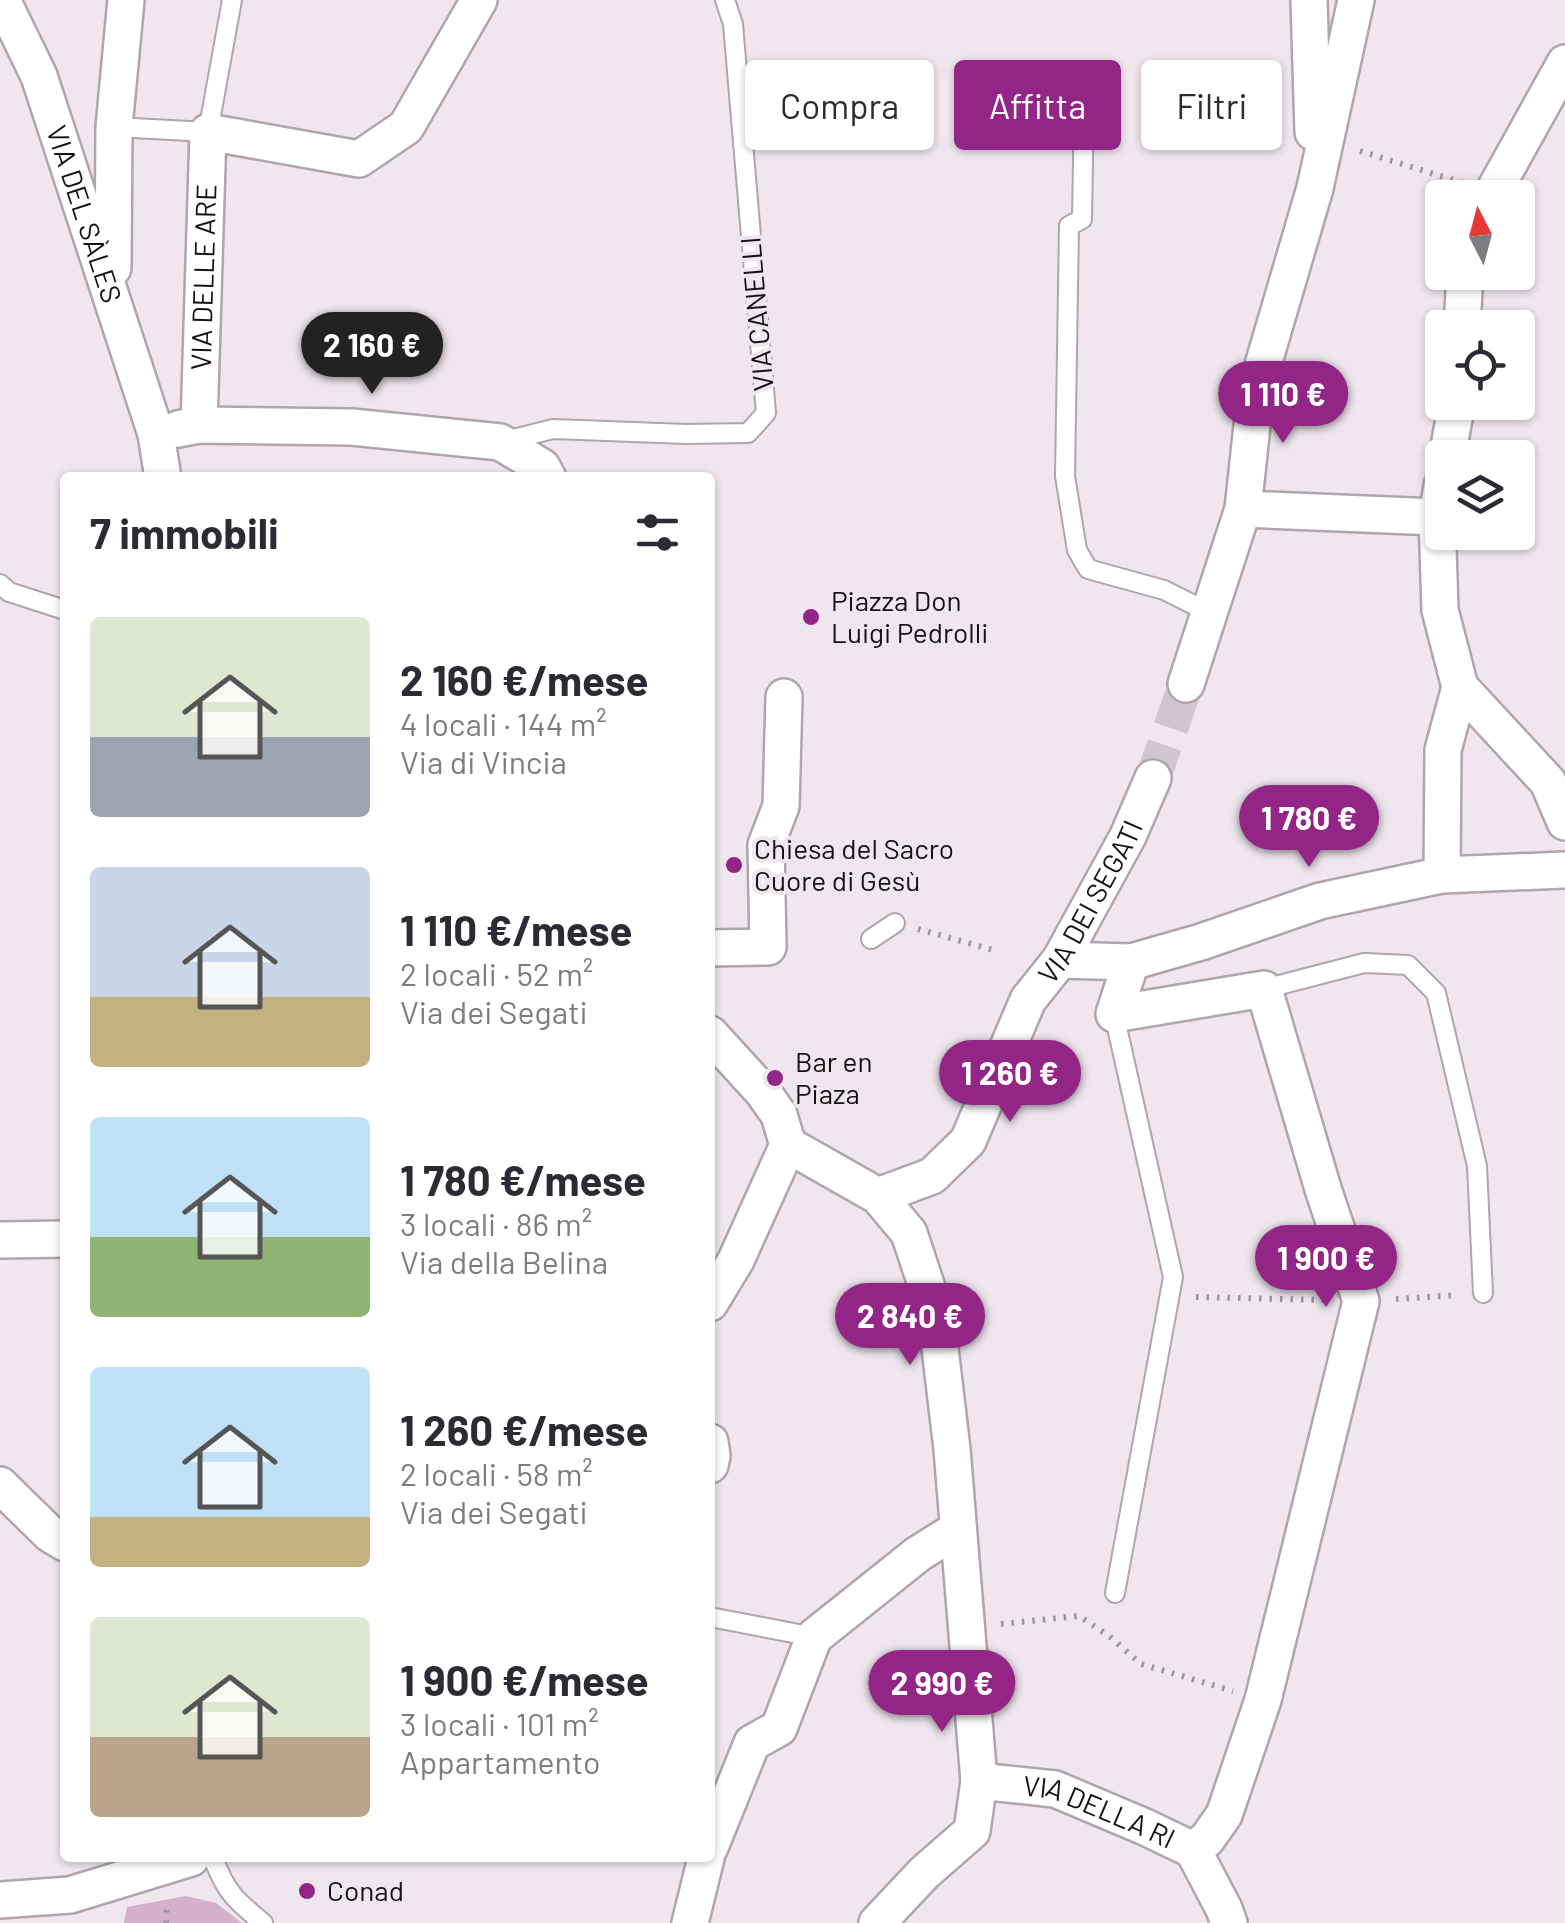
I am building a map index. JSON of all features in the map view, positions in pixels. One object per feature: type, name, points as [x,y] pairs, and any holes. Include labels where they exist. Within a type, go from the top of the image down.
[{"type":"street","name":"VIA DEL SÀLES","points":[[2,0],[40,76],[156,434],[162,472]]},
{"type":"street","points":[[113,298],[114,126],[126,0]]},
{"type":"street","points":[[208,132],[360,159],[406,127],[479,0]]},
{"type":"street","points":[[1308,0],[1316,188]]},
{"type":"street","points":[[1186,684],[1243,509],[1256,388],[1316,188],[1356,0]]},
{"type":"street","points":[[1499,180],[1565,62]]},
{"type":"street","name":"VIA DELLE ARE","points":[[199,424],[208,132]]},
{"type":"street","points":[[156,434],[199,424],[352,427],[500,442],[545,472]]},
{"type":"street","points":[[1243,509],[1425,503]]},
{"type":"street","points":[[1440,550],[1440,610],[1460,686],[1548,782],[1565,822]]},
{"type":"street","points":[[1442,875],[1443,750],[1460,686]]},
{"type":"street","points":[[715,948],[768,948],[766,844],[781,806],[784,697]]},
{"type":"street","name":"VIA DEI SEGATI","points":[[878,1196],[932,1176],[968,1142],[1028,1000],[1060,960],[1128,836],[1153,778]]},
{"type":"street","points":[[1060,960],[1131,962],[1320,901],[1442,875],[1565,870]]},
{"type":"street","points":[[1131,962],[1114,1014],[1264,989],[1324,1192],[1362,1301],[1263,1700],[1224,1814],[1207,1839],[1193,1850]]},
{"type":"street","points":[[715,1039],[763,1092],[778,1115],[788,1145],[878,1196]]},
{"type":"street","points":[[715,1286],[723,1260],[788,1145]]},
{"type":"street","name":"VIA DELLA RI","points":[[878,1196],[909,1233],[936,1315],[952,1449],[979,1781],[972,1831],[924,1873],[878,1923]]},
{"type":"street","points":[[0,1240],[60,1239]]},
{"type":"street","points":[[0,1485],[60,1540]]},
{"type":"street","points":[[715,1835],[752,1742],[780,1728],[814,1637],[918,1554],[958,1529]]},
{"type":"street","name":"VIA DELLA RI","points":[[979,1781],[1055,1790],[1193,1850],[1229,1923]]},
{"type":"street","points":[[0,1900],[70,1896],[179,1862]]},
{"type":"street","points":[[690,1923],[705,1862]]},
{"type":"lane","name":"VIA DELLE ARE","points":[[208,132],[232,0]]},
{"type":"lane","name":"VIA CANELLI","points":[[500,442],[554,429],[748,433],[766,414],[734,24],[725,0]]},
{"type":"lane","points":[[114,126],[208,132]]},
{"type":"lane","points":[[1083,150],[1082,219],[1069,226],[1067,342],[1065,476],[1077,550],[1088,569],[1164,590],[1210,613]]},
{"type":"lane","points":[[0,584],[9,592],[60,608]]},
{"type":"lane","points":[[871,939],[894,923]]},
{"type":"lane","points":[[1264,989],[1364,963],[1408,965],[1436,994],[1477,1166],[1483,1294]]},
{"type":"lane","points":[[1114,1014],[1173,1277],[1116,1593]]},
{"type":"lane","points":[[715,1618],[814,1637]]},
{"type":"lane","points":[[214,1862],[222,1882],[236,1901],[262,1923]]},
{"type":"path","points":[[1325,140],[1446,180]]},
{"type":"path","points":[[894,923],[994,950]]},
{"type":"path","points":[[1170,1297],[1362,1301],[1483,1294]]},
{"type":"path","points":[[966,1628],[1079,1616],[1141,1664],[1263,1700]]},
{"type":"shaded area","points":[[186,1896],[216,1903],[242,1923],[124,1923],[127,1907]]},
{"type":"tunnel","points":[[1153,778],[1186,684]]},
{"type":"place","name":"Piazza Don Luigi Pedrolli","points":[[811,617]]},
{"type":"place","name":"Chiesa del Sacro Cuore di Gesù","points":[[734,865]]},
{"type":"place","name":"Bar en Piaza","points":[[775,1078]]},
{"type":"place","name":"Conad","points":[[307,1891]]}]
